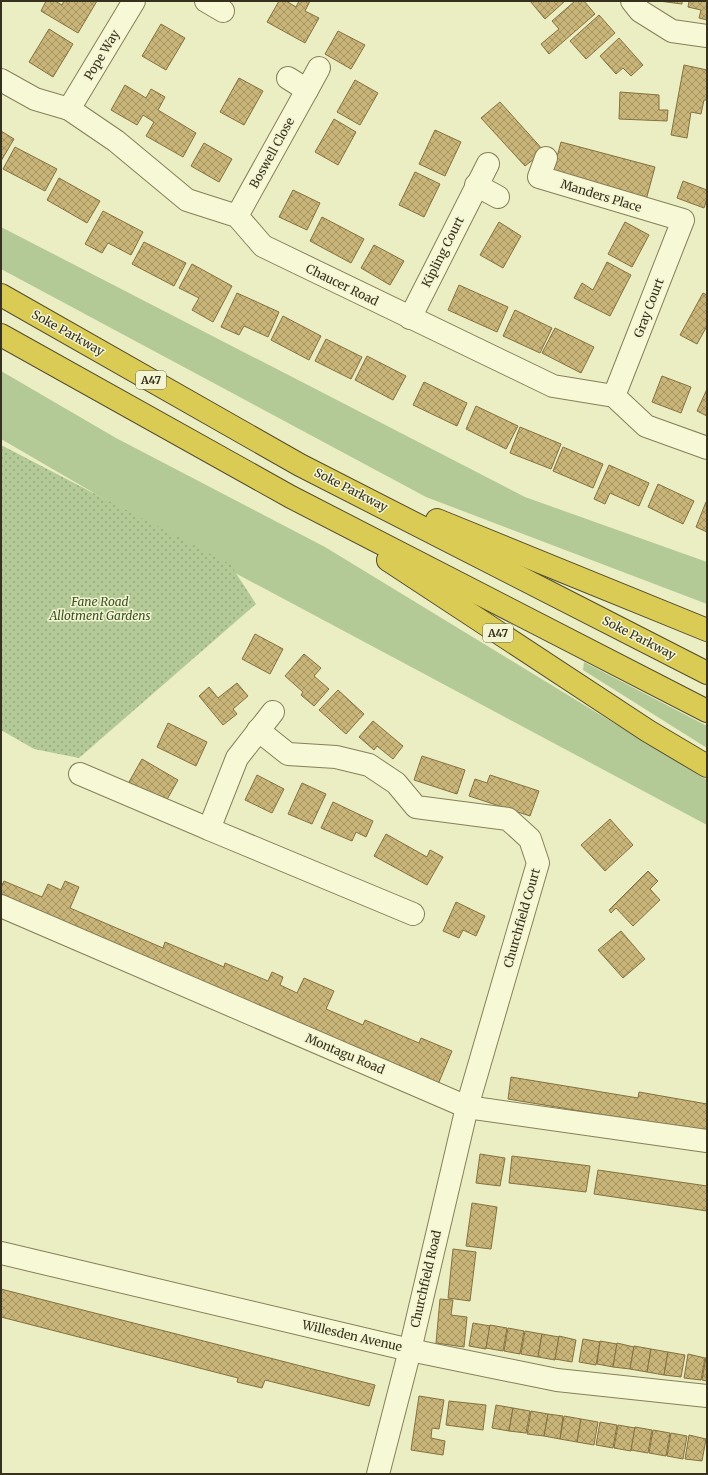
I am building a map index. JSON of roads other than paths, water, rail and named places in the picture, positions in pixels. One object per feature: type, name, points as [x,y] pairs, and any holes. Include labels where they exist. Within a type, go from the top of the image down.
[{"type":"highway","name":"Soke Parkway","points":[[1,295],[300,465],[707,673]]},
{"type":"highway","name":"A47","points":[[1,335],[291,497],[707,711]]},
{"type":"highway","name":"A47","points":[[300,465],[707,630]]},
{"type":"highway","name":"A47","points":[[291,497],[642,727],[707,766]]},
{"type":"street","name":"Pope Way","points":[[69,109],[134,1]]},
{"type":"street","points":[[632,1],[640,11],[672,31],[707,36]]},
{"type":"street","name":"Boswell Close","points":[[237,216],[319,68]]},
{"type":"street","points":[[288,78],[307,90]]},
{"type":"street","points":[[1,80],[35,99],[69,109],[116,141],[187,200],[237,216]]},
{"type":"street","name":"Manders Place","points":[[546,158],[539,177],[683,220]]},
{"type":"street","name":"Kipling Court","points":[[410,318],[476,185],[488,164]]},
{"type":"street","points":[[476,185],[498,197]]},
{"type":"street","name":"Chaucer Road","points":[[237,216],[263,246],[410,318],[553,386],[614,396]]},
{"type":"street","name":"Gray Court","points":[[614,396],[683,220]]},
{"type":"street","points":[[614,396],[646,426],[707,448]]},
{"type":"street","points":[[209,829],[237,758],[273,712]]},
{"type":"street","name":"Churchfield Court","points":[[258,730],[288,754],[336,757],[369,765],[396,783],[416,807],[508,819],[530,839],[538,863],[467,1107]]},
{"type":"street","points":[[80,774],[413,914]]},
{"type":"street","name":"Montagu Road","points":[[1,906],[467,1107],[707,1141]]},
{"type":"street","name":"Churchfield Road","points":[[378,1474],[410,1350],[467,1107]]},
{"type":"street","name":"Willesden Avenue","points":[[1,1253],[410,1350],[557,1380],[707,1396]]},
{"type":"park label","name":"Fane Road Allotment Gardens","points":[[100,609]]}]
